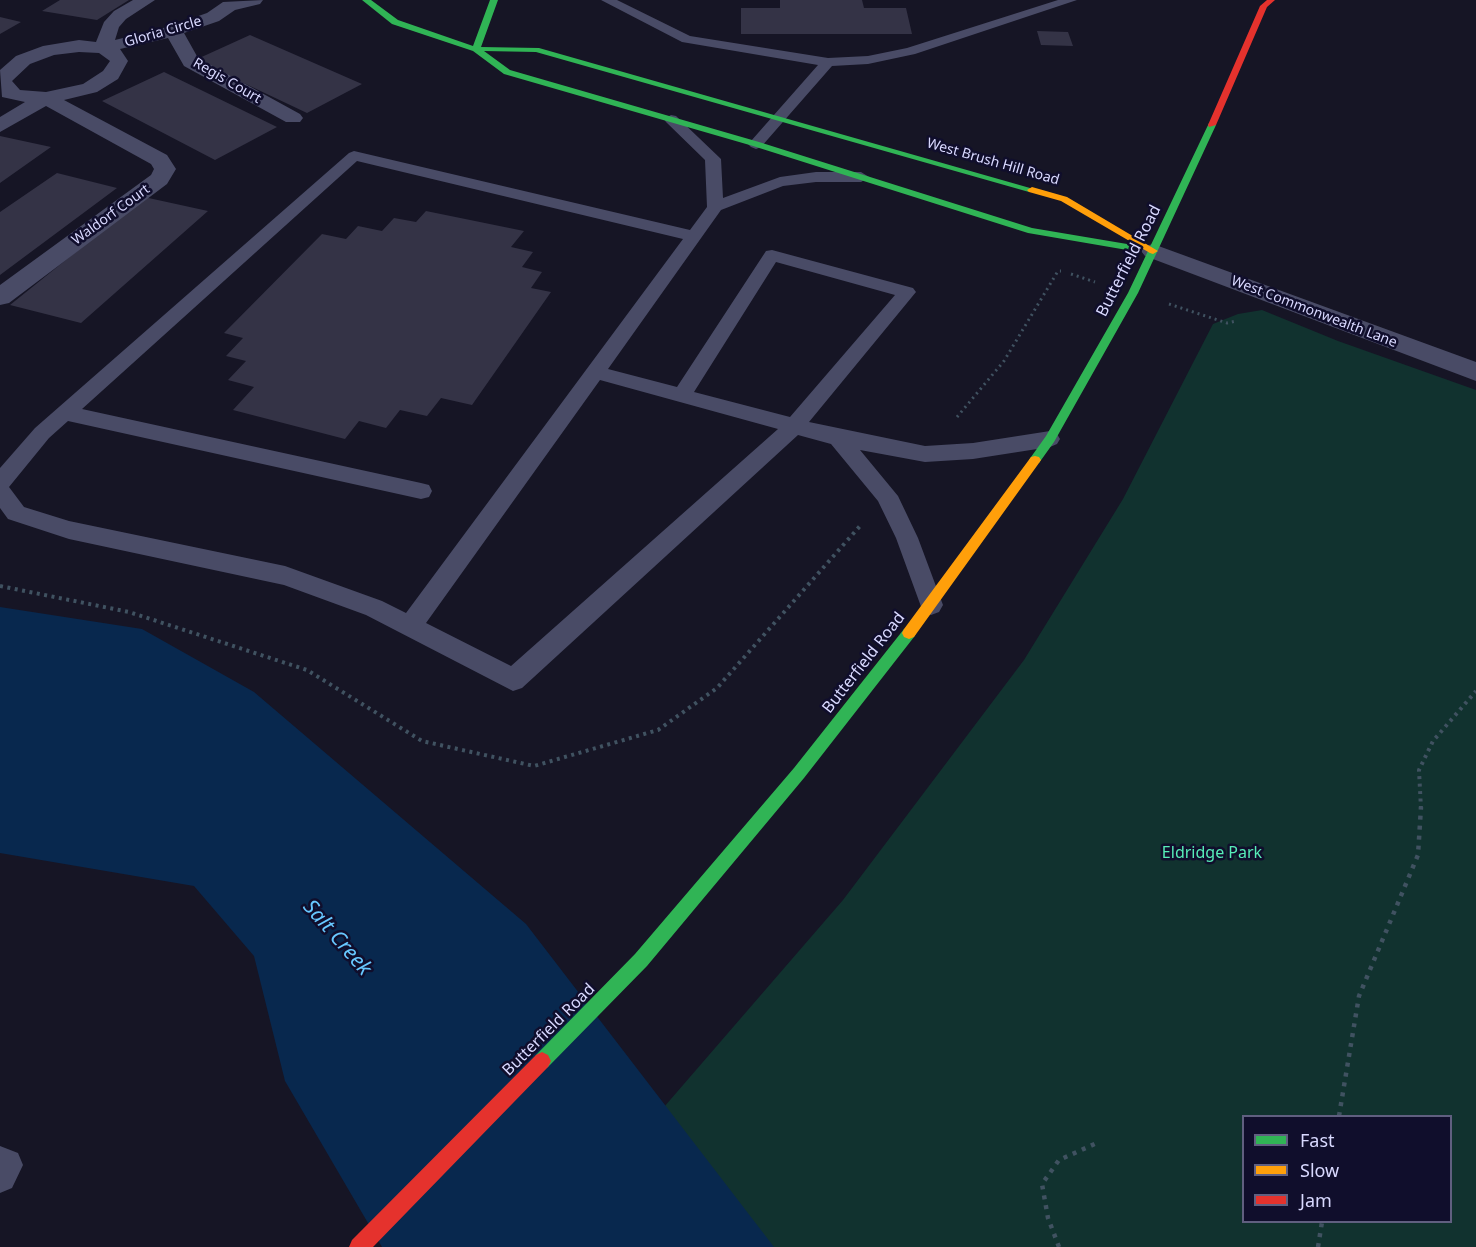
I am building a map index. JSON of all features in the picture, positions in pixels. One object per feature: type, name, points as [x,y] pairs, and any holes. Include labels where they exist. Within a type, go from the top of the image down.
[{"type":"main road","name":"West Brush Hill Road","points":[[366,0],[395,22],[476,49],[536,50],[1064,199],[1153,251]]},
{"type":"main road","points":[[476,49],[494,0]]},
{"type":"main road","name":"Butterfield Road","points":[[358,1247],[641,960],[799,772],[931,605],[1050,440],[1133,293],[1182,194],[1266,2]]},
{"type":"main road","name":"West Brush Hill Road","points":[[476,49],[507,72],[671,118],[1031,231],[1153,251]]},
{"type":"street","name":"Gloria Circle","points":[[104,48],[110,26],[120,15],[146,0]]},
{"type":"street","name":"Gloria Circle","points":[[104,48],[117,55],[119,61],[115,70],[90,88],[56,96],[18,96],[9,93],[2,81],[6,67],[50,50],[79,46],[104,48],[173,32],[213,17],[230,3],[254,0]]},
{"type":"street","name":"Regis Court","points":[[173,32],[191,62],[293,118]]},
{"type":"street","points":[[0,126],[56,96]]},
{"type":"street","name":"Waldorf Court","points":[[0,297],[159,179],[165,169],[159,160],[56,96]]},
{"type":"street","name":"West Commonwealth Lane","points":[[1153,251],[1476,372]]},
{"type":"lane","points":[[607,0],[687,39],[828,62],[868,60],[910,51],[1071,0]]},
{"type":"lane","points":[[756,144],[828,62]]},
{"type":"lane","points":[[671,118],[713,159],[715,207]]},
{"type":"lane","points":[[0,482],[42,433],[354,156],[694,236]]},
{"type":"lane","points":[[409,627],[715,207],[780,182],[816,177],[861,177]]},
{"type":"lane","points":[[0,491],[16,513],[69,530],[285,576],[374,608],[513,680],[794,426],[907,292],[772,255],[681,396]]},
{"type":"lane","points":[[595,372],[838,438],[925,454],[974,451],[1050,440]]},
{"type":"lane","points":[[65,413],[421,491]]},
{"type":"lane","points":[[838,438],[887,496],[907,538],[931,605]]},
{"type":"lane","points":[[0,1163],[6,1165],[0,1176]]},
{"type":"path","points":[[0,586],[129,612]]},
{"type":"path","points":[[1339,1115],[1359,996],[1418,855],[1421,817],[1419,770],[1440,733],[1476,692]]},
{"type":"path","points":[[1059,1247],[1048,1218],[1042,1184],[1059,1160],[1099,1142]]},
{"type":"path","points":[[1318,1247],[1322,1223]]},
{"type":"green space","name":"Eldridge Park","points":[[1262,310],[1338,341],[1476,390],[1476,1247],[543,1247],[843,900],[1024,660],[1123,499],[1213,324],[1238,314]]},
{"type":"water","name":"Salt Creek","points":[[0,607],[142,629],[254,692],[526,924],[774,1247],[382,1247],[285,1081],[254,956],[194,886],[0,853]]},
{"type":"building","points":[[60,0],[129,0],[97,20],[42,11]]},
{"type":"building","points":[[780,0],[862,0],[864,8],[906,8],[912,34],[741,34],[741,8],[780,8]]},
{"type":"building","points":[[0,17],[21,22],[0,34]]},
{"type":"building","points":[[1037,31],[1068,32],[1073,46],[1041,45]]},
{"type":"building","points":[[250,35],[362,84],[307,113],[195,60]]},
{"type":"building","points":[[164,72],[277,127],[215,160],[102,101]]},
{"type":"building","points":[[0,136],[51,147],[0,183]]},
{"type":"building","points":[[57,173],[117,188],[0,275],[0,212]]},
{"type":"building","points":[[144,197],[208,211],[81,323],[10,305]]},
{"type":"building","points":[[426,211],[524,231],[511,247],[533,252],[522,267],[542,272],[531,288],[551,292],[472,405],[441,398],[427,416],[400,410],[386,428],[359,421],[345,439],[233,410],[254,387],[228,380],[246,361],[226,356],[243,338],[224,333],[322,234],[346,239],[358,226],[382,231],[394,218],[416,222]]},
{"type":"traffic: fast","points":[[366,0],[395,22],[476,49],[536,50],[1032,190]]},
{"type":"traffic: fast","points":[[476,49],[494,0]]},
{"type":"traffic: fast","points":[[476,49],[507,72],[756,144],[1031,231],[1133,248]]},
{"type":"traffic: fast","points":[[1035,460],[1050,439],[1133,293],[1212,125]]},
{"type":"traffic: fast","points":[[542,1061],[641,960],[799,773],[909,633]]},
{"type":"traffic: slow","points":[[1032,190],[1064,199],[1153,251]]},
{"type":"traffic: slow","points":[[909,633],[1035,460]]},
{"type":"traffic: jam","points":[[1212,125],[1264,6],[1271,0]]},
{"type":"traffic: jam","points":[[359,1247],[542,1061]]}]
